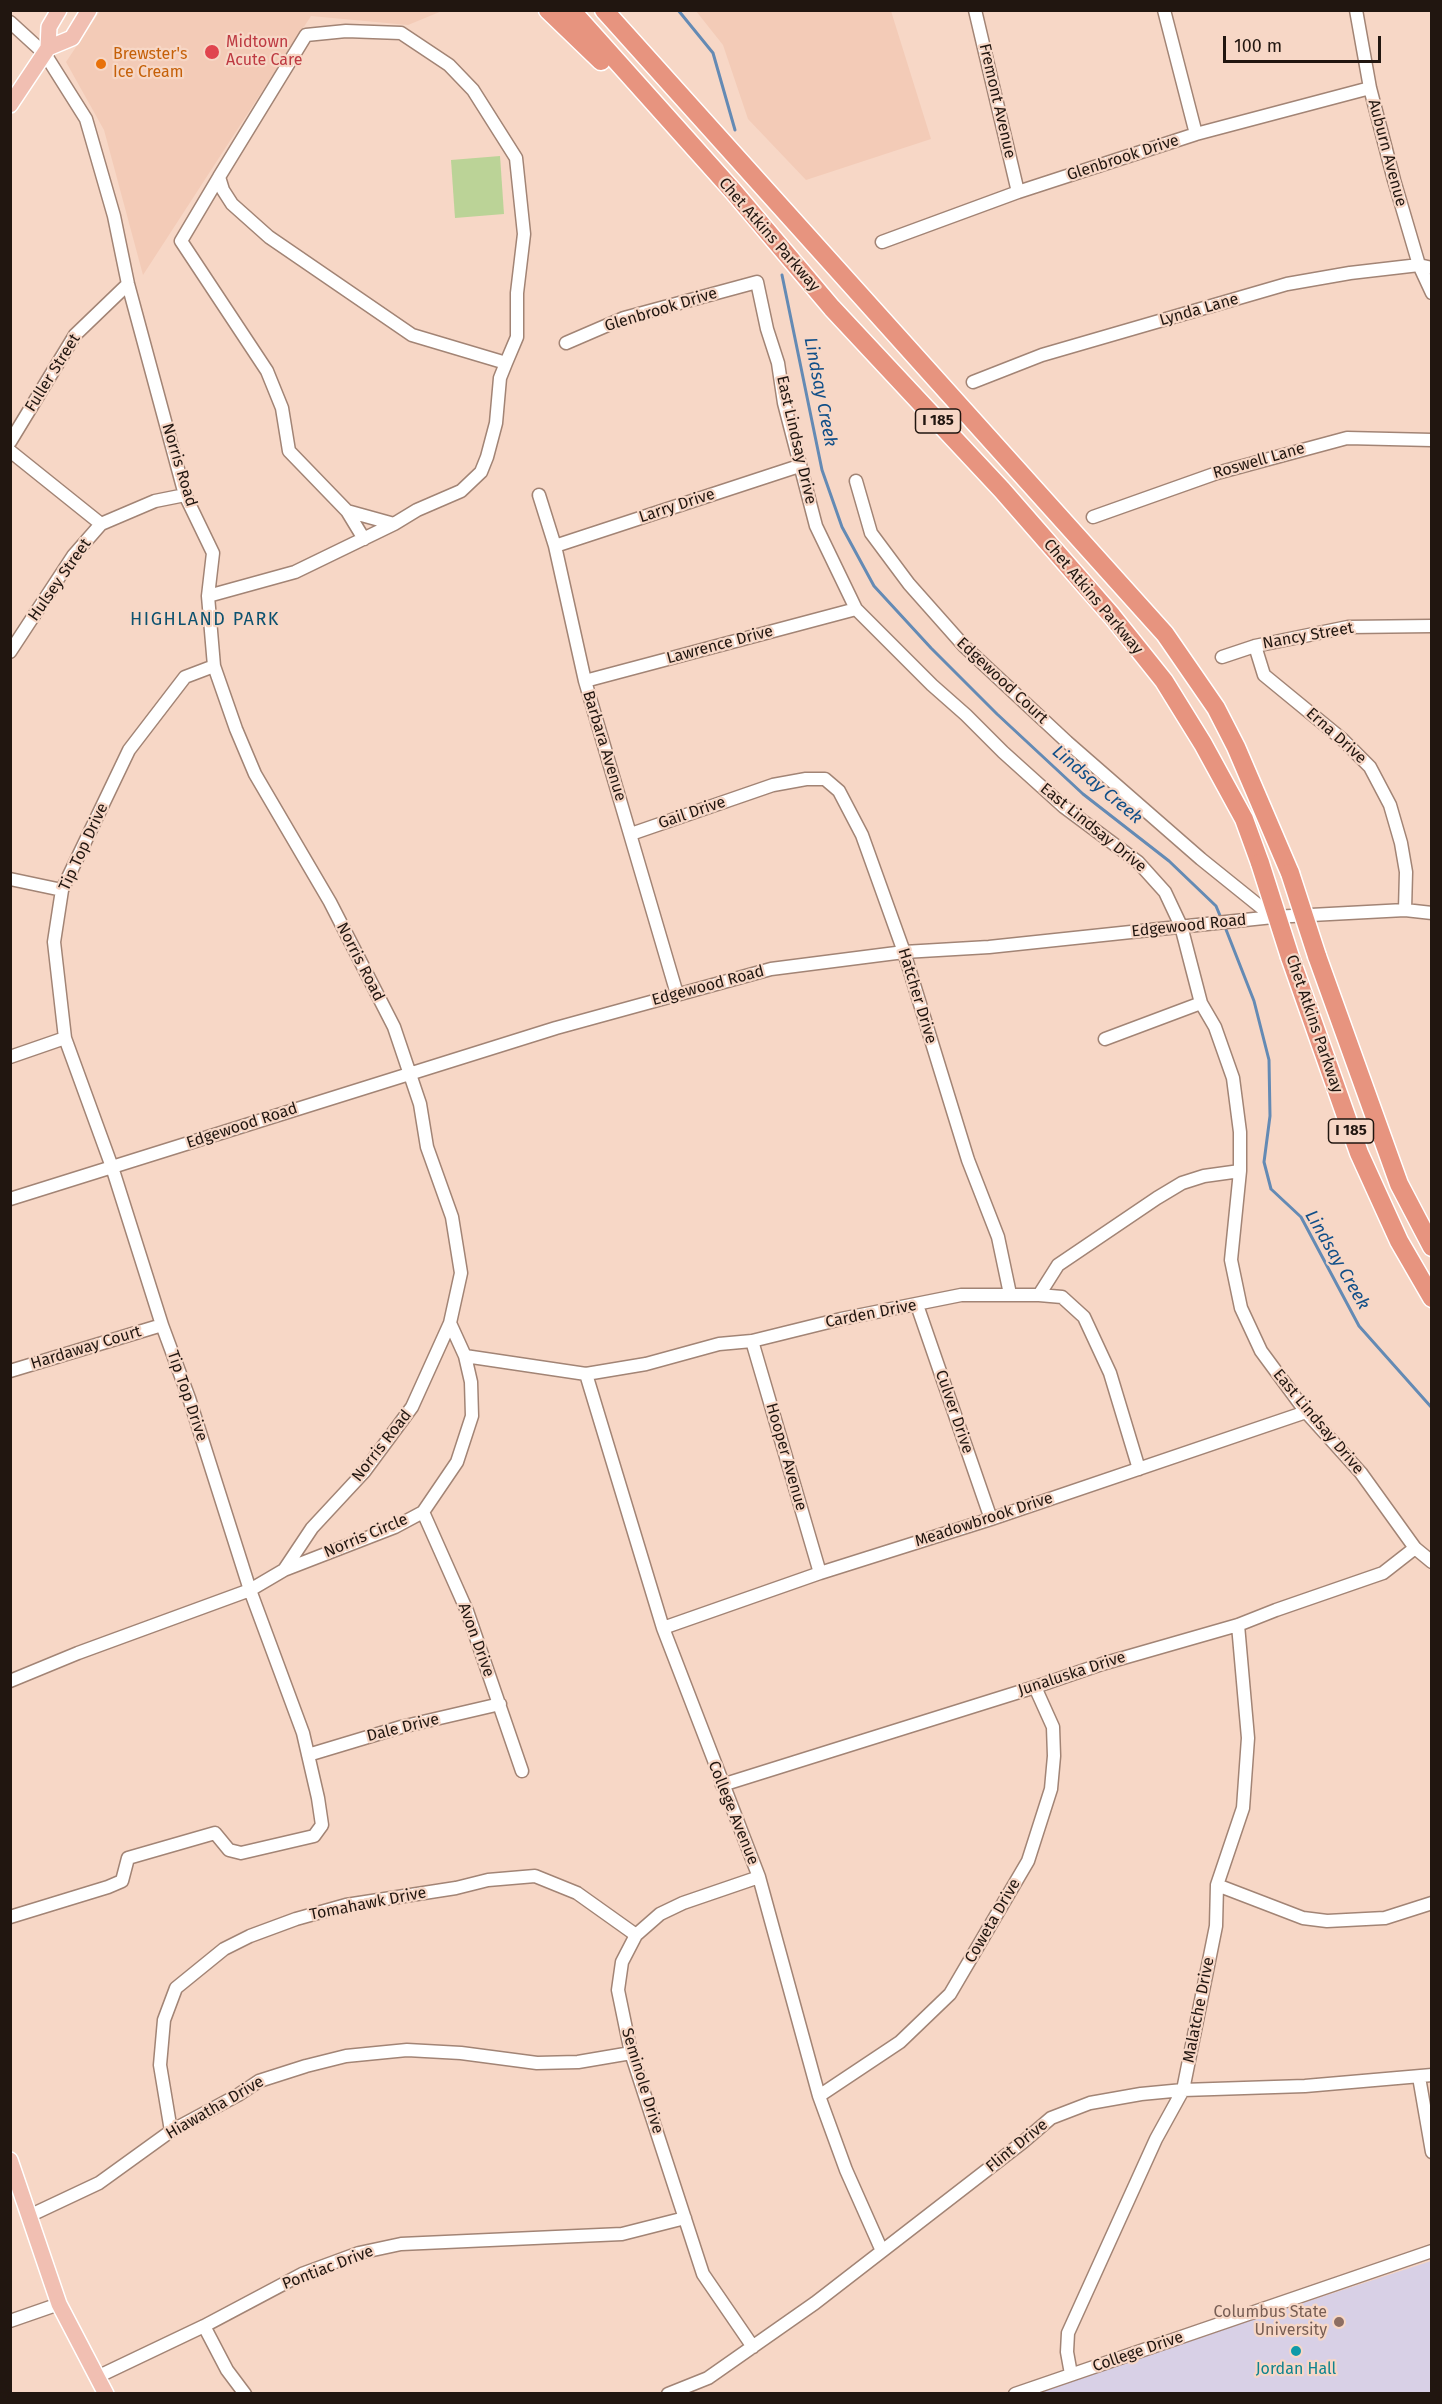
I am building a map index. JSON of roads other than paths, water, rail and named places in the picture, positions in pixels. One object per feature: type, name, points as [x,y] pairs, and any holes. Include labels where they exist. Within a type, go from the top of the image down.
[{"type":"highway","points":[[548,10],[685,140]]},
{"type":"highway","name":"Chet Atkins Parkway","points":[[571,10],[733,191],[832,308],[1002,490],[1125,632],[1164,681],[1203,744],[1244,819],[1359,1153],[1399,1241],[1431,1298]]},
{"type":"highway","name":"Chet Atkins Parkway","points":[[604,10],[1165,634],[1216,708],[1236,747],[1290,873],[1317,956],[1400,1184],[1431,1247]]},
{"type":"highway","points":[[615,10],[677,93]]},
{"type":"main road","points":[[47,51],[49,27],[59,10]]},
{"type":"main road","points":[[10,105],[47,51],[72,38],[89,10]]},
{"type":"main road","points":[[10,2160],[31,2216],[59,2304],[106,2394]]},
{"type":"street","name":"Fremont Avenue","points":[[975,10],[1018,192]]},
{"type":"street","points":[[1164,10],[1196,134]]},
{"type":"street","name":"Auburn Avenue","points":[[1356,10],[1370,88],[1431,293]]},
{"type":"street","name":"Norris Road","points":[[10,22],[47,51],[86,119],[114,216],[128,284],[185,495],[213,553],[208,596],[214,666],[255,774],[330,902],[394,1028],[420,1104],[427,1147],[452,1217],[461,1273],[450,1323],[412,1407],[364,1472],[312,1528],[284,1570],[250,1590],[78,1653],[10,1681]]},
{"type":"street","points":[[208,596],[295,572],[394,524],[417,510],[461,491],[480,472],[487,457],[496,423],[500,378],[517,336],[517,293],[524,234],[516,158],[473,90],[449,65],[401,33],[346,32],[306,35],[181,241],[267,370],[282,408],[289,451],[347,511],[364,538]]},
{"type":"street","name":"Glenbrook Drive","points":[[882,242],[1018,192],[1196,134],[1370,88]]},
{"type":"street","points":[[219,177],[232,204],[269,237],[412,334],[506,363]]},
{"type":"street","name":"Lynda Lane","points":[[973,382],[1042,355],[1287,284],[1350,273],[1425,267]]},
{"type":"street","name":"Glenbrook Drive","points":[[567,343],[624,318],[757,282]]},
{"type":"street","name":"East Lindsay Drive","points":[[757,282],[767,329],[778,363],[784,403],[799,466],[816,526],[856,609],[932,686],[1072,813],[1138,862],[1165,892],[1181,926],[1201,1003],[1215,1027],[1233,1078],[1240,1132],[1240,1171],[1231,1260],[1241,1308],[1261,1351],[1306,1412],[1361,1473],[1415,1548],[1431,1562]]},
{"type":"street","name":"Fuller Street","points":[[10,442],[75,334],[128,284]]},
{"type":"street","name":"Roswell Lane","points":[[1093,517],[1217,473],[1338,440],[1347,438],[1431,440]]},
{"type":"street","points":[[10,451],[101,524]]},
{"type":"street","name":"Larry Drive","points":[[555,546],[799,466]]},
{"type":"street","name":"Edgewood Court","points":[[856,481],[871,533],[909,584],[964,646],[1067,742],[1192,851],[1273,917]]},
{"type":"street","name":"Hulsey Street","points":[[10,652],[73,556],[101,524],[155,501],[185,495]]},
{"type":"street","name":"Barbara Avenue","points":[[539,495],[555,546],[585,681],[676,994]]},
{"type":"street","points":[[347,511],[394,524]]},
{"type":"street","name":"Lawrence Drive","points":[[585,681],[856,609]]},
{"type":"street","name":"Nancy Street","points":[[1222,657],[1255,646],[1348,627],[1431,627]]},
{"type":"street","name":"Erna Drive","points":[[1255,646],[1264,675],[1342,739],[1370,767],[1390,805],[1401,843],[1406,872],[1405,910]]},
{"type":"street","name":"Tip Top Drive","points":[[10,1917],[122,1881],[128,1858],[215,1833],[229,1850],[241,1853],[314,1836],[322,1825],[303,1733],[250,1590],[112,1167],[65,1038],[54,942],[62,890],[129,750],[186,676],[214,666]]},
{"type":"street","name":"Hatcher Drive","points":[[753,792],[773,785],[806,779],[825,779],[840,791],[862,835],[904,952],[968,1160],[998,1237],[1010,1293]]},
{"type":"street","name":"Gail Drive","points":[[631,834],[753,792]]},
{"type":"street","points":[[10,879],[62,890]]},
{"type":"street","name":"Edgewood Road","points":[[10,1199],[556,1028],[771,969],[904,952],[989,947],[1273,917],[1405,910],[1431,913]]},
{"type":"street","points":[[1105,1039],[1201,1003]]},
{"type":"street","points":[[10,1057],[65,1038]]},
{"type":"street","points":[[1139,1470],[1110,1373],[1084,1317],[1062,1298],[1039,1295],[1058,1265],[1157,1198],[1182,1183],[1204,1176],[1240,1171]]},
{"type":"street","name":"Carden Drive","points":[[465,1356],[513,1365],[586,1374],[646,1364],[719,1344],[752,1341],[841,1319],[961,1295],[1010,1293],[1039,1295]]},
{"type":"street","name":"Culver Drive","points":[[917,1305],[991,1519]]},
{"type":"street","name":"Norris Circle","points":[[284,1570],[395,1527],[423,1512],[457,1462],[472,1416],[471,1382],[465,1356],[450,1323]]},
{"type":"street","name":"Hardaway Court","points":[[10,1371],[162,1325]]},
{"type":"street","name":"Hooper Avenue","points":[[752,1341],[820,1573]]},
{"type":"street","name":"College Avenue","points":[[586,1374],[663,1628],[759,1877],[819,2096],[846,2170],[882,2251]]},
{"type":"street","name":"Meadowbrook Drive","points":[[663,1628],[820,1573],[1139,1470],[1306,1412]]},
{"type":"street","name":"Avon Drive","points":[[423,1512],[467,1611],[522,1771]]},
{"type":"street","name":"Junaluska Drive","points":[[722,1785],[1102,1664],[1238,1625],[1383,1573],[1415,1548]]},
{"type":"street","name":"Malatche Drive","points":[[1071,2374],[1067,2352],[1068,2332],[1156,2139],[1183,2090],[1216,1926],[1218,1885],[1243,1809],[1248,1738],[1238,1625]]},
{"type":"street","name":"Coweta Drive","points":[[819,2096],[900,2042],[950,1994],[1028,1861],[1051,1789],[1054,1756],[1053,1726],[1035,1687]]},
{"type":"street","name":"Dale Drive","points":[[308,1755],[401,1727],[500,1704]]},
{"type":"street","name":"Tomahawk Drive","points":[[171,2131],[160,2065],[164,2020],[176,1988],[224,1949],[250,1936],[296,1919],[346,1905],[456,1888],[488,1880],[526,1876],[535,1876],[555,1882],[577,1893],[636,1935]]},
{"type":"street","name":"Seminole Drive","points":[[753,2347],[704,2274],[631,2053],[618,1990],[622,1962],[636,1935],[660,1914],[683,1903],[759,1877]]},
{"type":"street","points":[[1218,1885],[1303,1918],[1328,1921],[1385,1918],[1431,1903]]},
{"type":"street","name":"Hiawatha Drive","points":[[31,2216],[99,2183],[171,2131],[259,2081],[346,2056],[407,2050],[461,2053],[537,2063],[579,2062],[631,2053]]},
{"type":"street","points":[[1425,2076],[1431,2152]]},
{"type":"street","name":"Flint Drive","points":[[668,2394],[708,2378],[815,2303],[1051,2118],[1090,2103],[1183,2090],[1305,2086],[1425,2076]]},
{"type":"street","name":"Pontiac Drive","points":[[97,2377],[204,2326],[302,2274],[360,2253],[401,2244],[622,2234],[685,2218]]},
{"type":"street","name":"College Drive","points":[[1015,2394],[1431,2251]]},
{"type":"street","points":[[10,2320],[59,2304]]},
{"type":"street","points":[[204,2326],[227,2370],[245,2394]]},
{"type":"waterway","name":"Lindsay Creek","points":[[678,10],[713,53],[735,130]]},
{"type":"waterway","name":"Lindsay Creek","points":[[782,275],[822,470],[842,527],[874,586],[931,648],[997,714],[1083,794],[1169,861],[1216,906],[1221,918]]},
{"type":"waterway","name":"Lindsay Creek","points":[[1225,927],[1254,1001],[1269,1060],[1270,1116],[1264,1162],[1271,1189],[1301,1217],[1359,1326],[1432,1408]]},
{"type":"place","name":"Midtown Acute Care","points":[[212,52]]},
{"type":"place","name":"Brewster's Ice Cream","points":[[101,64]]},
{"type":"place","name":"Columbus State University","points":[[1339,2322]]},
{"type":"place","name":"Jordan Hall","points":[[1296,2351]]},
{"type":"district","name":"HIGHLAND PARK","points":[[205,620]]}]
